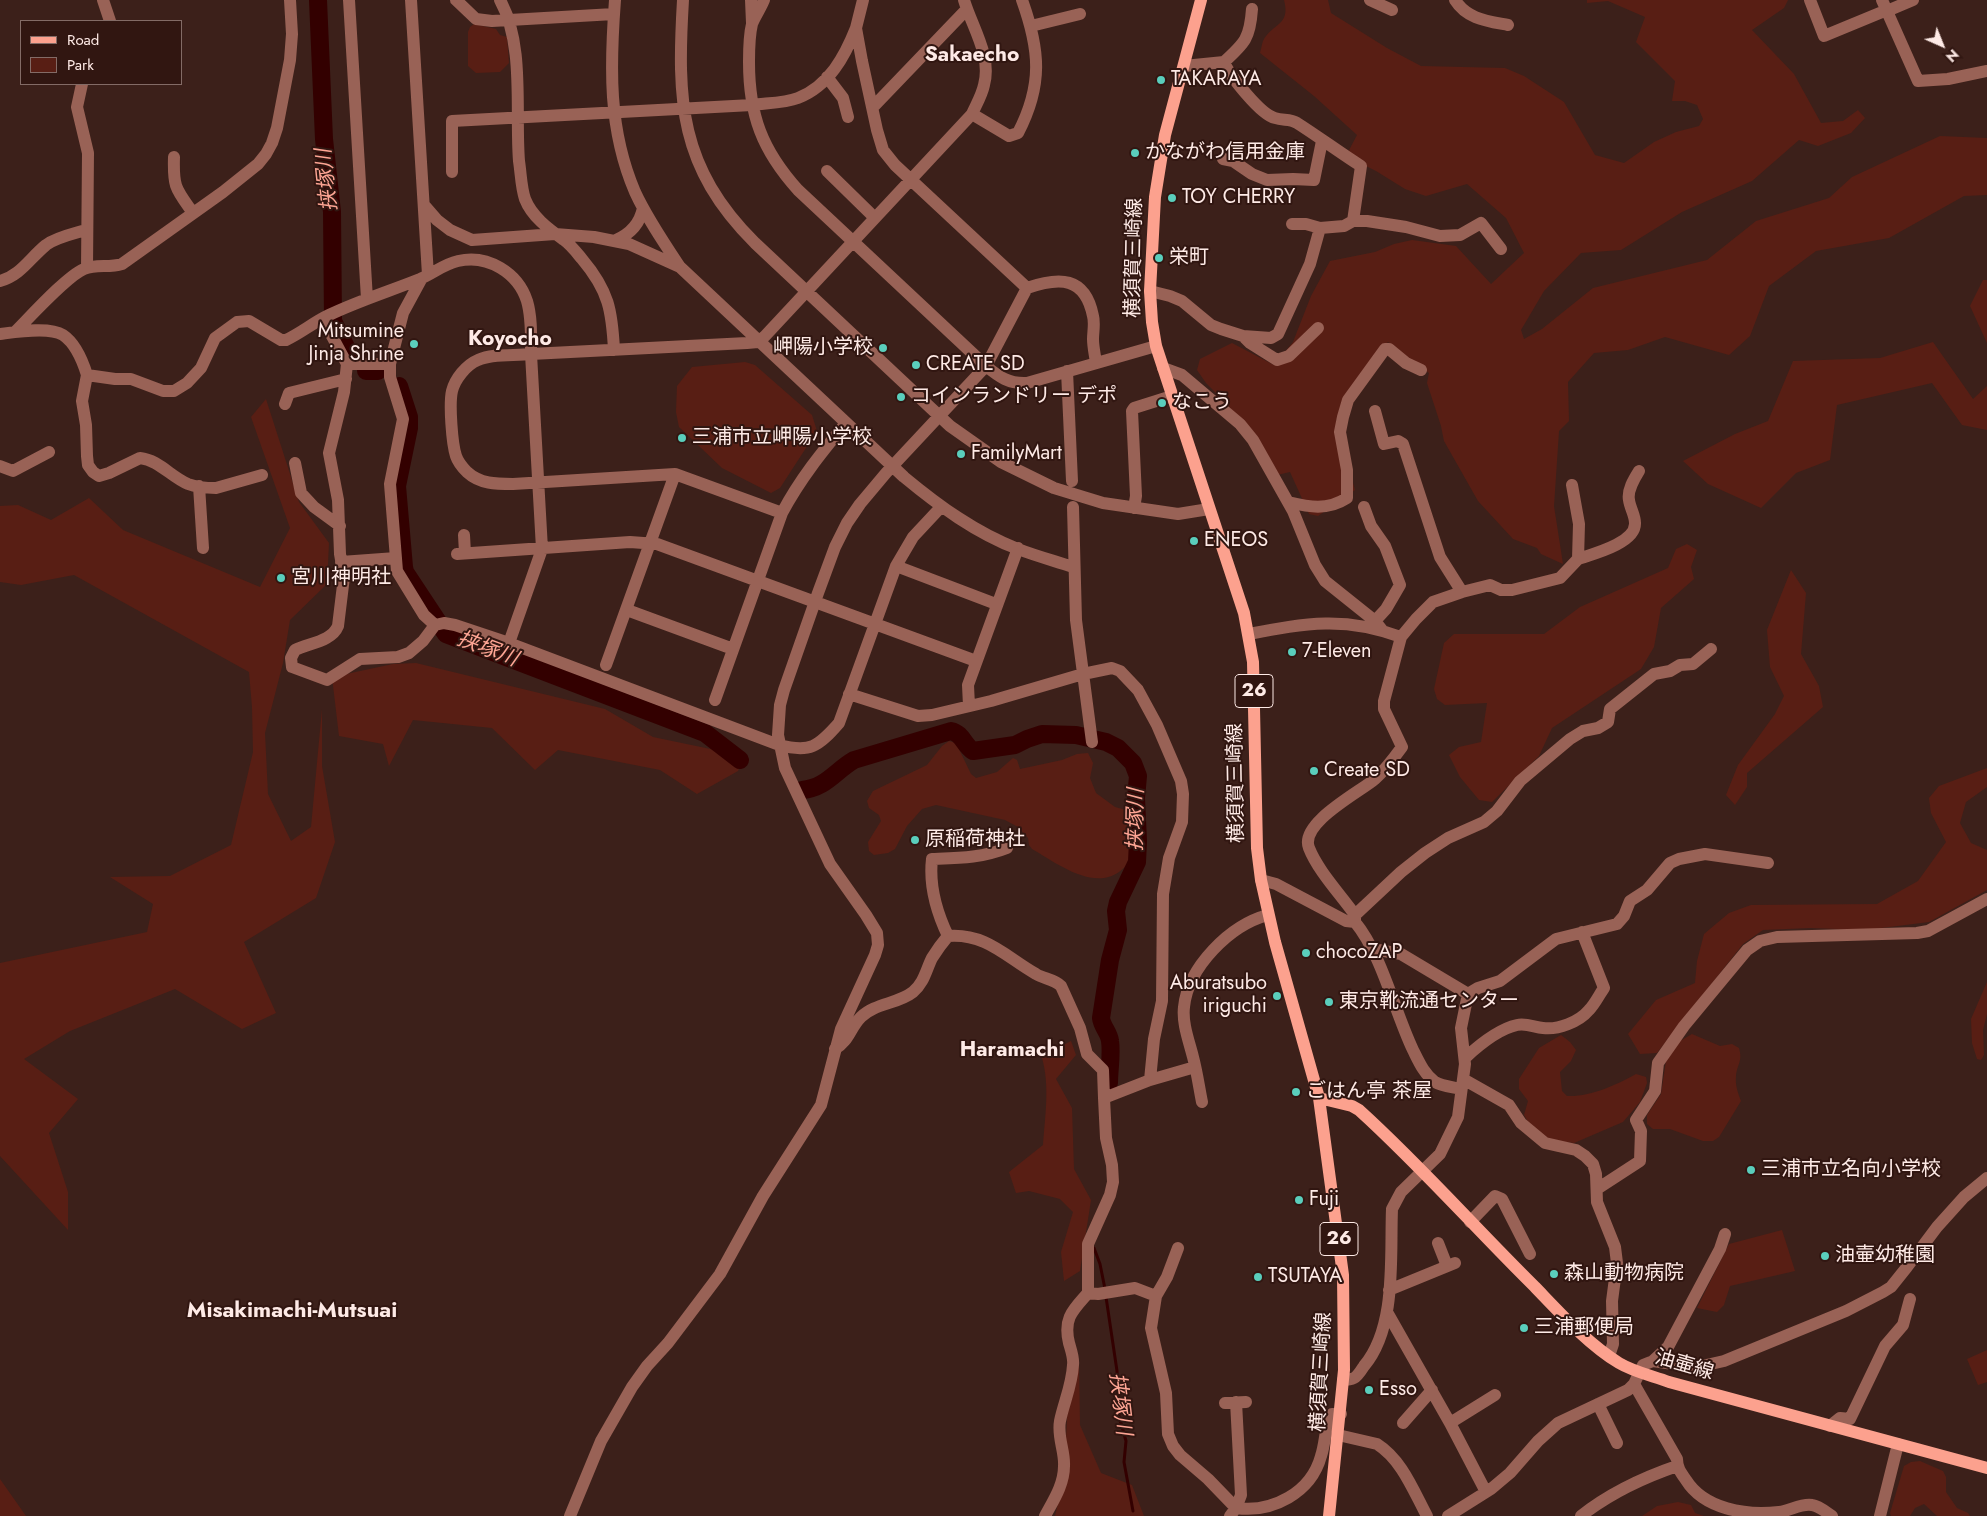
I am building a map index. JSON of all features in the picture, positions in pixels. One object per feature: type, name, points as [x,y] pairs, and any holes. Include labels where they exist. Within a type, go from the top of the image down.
[{"type":"main road","name":"横須賀三崎線","points":[[1201,0],[1165,135],[1156,188],[1150,291],[1152,322],[1156,346],[1234,582],[1249,634],[1253,662],[1257,848],[1261,880],[1268,915],[1319,1098],[1343,1275],[1344,1313],[1341,1414],[1329,1516]]},
{"type":"main road","name":"油壷線","points":[[1319,1098],[1359,1110],[1424,1171],[1470,1222],[1561,1313],[1609,1356],[1622,1365],[1639,1372],[1830,1426],[1987,1468]]},
{"type":"street","points":[[104,0],[110,20]]},
{"type":"street","points":[[16,331],[69,279],[81,270],[96,266],[114,267],[122,264],[258,164],[272,143],[290,60],[292,34],[290,0]]},
{"type":"street","points":[[349,0],[367,299]]},
{"type":"street","points":[[411,0],[424,205],[425,276],[403,313],[390,364],[390,377],[403,419],[390,484],[399,576],[424,615],[438,624],[456,625],[509,643],[779,745],[800,750],[809,748],[819,742],[839,723],[896,566],[914,537],[941,507]]},
{"type":"street","points":[[456,0],[476,18],[492,21],[614,14]]},
{"type":"street","points":[[500,0],[510,19],[516,61],[520,169],[525,199],[537,217],[555,234],[565,240],[601,284],[610,309],[614,350]]},
{"type":"street","points":[[615,0],[611,68],[613,112],[635,191],[680,267],[846,423],[941,507],[980,530],[1018,548],[1074,567]]},
{"type":"street","points":[[683,0],[680,61],[683,108],[688,134],[698,162],[711,189],[738,226],[806,292],[940,416],[988,454],[1026,476],[1085,498],[1134,508],[1178,514],[1209,509]]},
{"type":"street","points":[[751,0],[752,22],[749,40],[749,75],[752,105],[765,145],[782,173],[986,366],[1005,381],[1019,384],[1156,346]]},
{"type":"street","points":[[752,22],[764,0]]},
{"type":"street","points":[[452,172],[452,121],[752,105],[798,98],[827,77],[843,59],[856,28],[863,0]]},
{"type":"street","points":[[972,114],[1009,136],[1018,133],[1028,113],[1035,86],[1036,57],[1031,26],[1022,0]]},
{"type":"street","points":[[1370,0],[1392,10]]},
{"type":"street","points":[[1455,0],[1460,8],[1477,19],[1508,25]]},
{"type":"street","points":[[1810,0],[1824,36],[1885,7],[1913,0]]},
{"type":"street","points":[[782,513],[675,474],[497,484],[480,480],[466,471],[459,463],[456,455],[452,431],[452,392],[463,371],[478,360],[489,357],[758,342],[972,114],[984,85],[986,67],[982,48],[966,5],[873,107]]},
{"type":"street","points":[[1885,7],[1918,81],[1948,79],[1987,71]]},
{"type":"street","points":[[1184,66],[1224,62],[1242,46],[1248,36],[1252,8]]},
{"type":"street","points":[[1031,26],[1080,14]]},
{"type":"street","points":[[856,28],[876,130],[883,150],[895,165],[1026,288]]},
{"type":"street","points":[[1224,62],[1227,70],[1238,85],[1265,112],[1274,118],[1295,121],[1361,166],[1353,221]]},
{"type":"street","points":[[827,77],[843,98],[848,117]]},
{"type":"street","points":[[82,85],[78,107],[88,154],[87,268]]},
{"type":"street","points":[[1223,159],[1232,161],[1252,174],[1267,180],[1314,180],[1322,141]]},
{"type":"street","points":[[174,157],[174,183],[193,213]]},
{"type":"street","points":[[827,171],[874,218]]},
{"type":"street","points":[[424,205],[437,220],[450,230],[472,240],[555,234],[616,240],[680,267]]},
{"type":"street","points":[[616,240],[624,237],[635,227],[644,208]]},
{"type":"street","points":[[1292,224],[1306,224],[1320,228],[1344,226],[1353,221],[1367,221],[1406,227],[1440,236],[1460,235],[1482,223],[1501,249]]},
{"type":"street","points":[[1150,291],[1182,301],[1211,325],[1243,336],[1271,338],[1278,334],[1310,264],[1320,228]]},
{"type":"street","points":[[0,280],[13,277],[47,244],[86,230]]},
{"type":"street","points":[[468,260],[472,240]]},
{"type":"street","points":[[87,375],[115,379],[131,378],[163,390],[174,391],[187,384],[201,368],[215,338],[237,322],[248,321],[276,337],[286,340],[330,314],[425,276],[450,263],[468,260],[494,264],[507,272],[518,284],[527,303],[542,550],[509,643]]},
{"type":"street","points":[[570,1516],[601,1441],[632,1387],[720,1274],[763,1196],[820,1105],[840,1029],[878,945],[877,933],[830,864],[785,768],[779,745],[778,720],[784,690],[835,547],[847,523],[868,493],[986,366],[1026,288],[1040,283],[1064,280],[1078,286],[1087,297],[1094,317],[1093,341],[1096,363]]},
{"type":"street","points":[[330,314],[326,325],[347,364],[346,379],[329,453],[338,500],[341,562],[344,577],[336,633],[295,650],[292,658],[292,667],[327,680],[360,659],[398,658],[409,653],[438,624]]},
{"type":"street","points":[[1243,336],[1250,343],[1277,360],[1289,356],[1318,328]]},
{"type":"street","points":[[0,334],[34,330],[62,335],[78,354],[87,375],[82,401],[86,424],[88,464],[93,472],[99,476],[140,458],[164,467],[188,484],[199,486],[216,488],[262,475]]},
{"type":"street","points":[[1288,502],[1316,507],[1336,505],[1347,498],[1347,470],[1340,432],[1343,417],[1348,400],[1385,349],[1389,349],[1406,363],[1421,370]]},
{"type":"street","points":[[347,364],[390,364]]},
{"type":"street","points":[[1163,368],[1182,375],[1240,424],[1252,440],[1288,502],[1315,565],[1325,580],[1378,625],[1401,638]]},
{"type":"street","points":[[1068,371],[1072,481]]},
{"type":"street","points":[[285,404],[289,392],[346,379]]},
{"type":"street","points":[[1134,508],[1136,496],[1132,411],[1134,408],[1172,396]]},
{"type":"street","points":[[1375,411],[1384,444],[1398,441],[1402,444],[1440,557],[1462,592]]},
{"type":"street","points":[[715,700],[782,513],[796,487],[814,461],[846,423]]},
{"type":"street","points":[[0,466],[13,471],[49,452]]},
{"type":"street","points":[[295,463],[301,494],[314,507],[340,526]]},
{"type":"street","points":[[1609,1356],[1613,1344],[1612,1301],[1616,1255],[1610,1231],[1597,1202],[1593,1164],[1586,1156],[1576,1150],[1545,1143],[1535,1136],[1521,1123],[1509,1105],[1462,1084],[1436,1082],[1422,1067],[1402,1028],[1373,950],[1355,918],[1316,860],[1309,848],[1308,841],[1326,814],[1374,780],[1402,747],[1384,709],[1384,701],[1401,638],[1423,611],[1433,602],[1490,585],[1501,590],[1512,590],[1560,578],[1578,559],[1613,546],[1633,533],[1636,525],[1629,498],[1631,486],[1639,470]]},
{"type":"street","points":[[606,664],[675,474]]},
{"type":"street","points":[[1572,485],[1579,524],[1578,559]]},
{"type":"street","points":[[199,486],[203,548]]},
{"type":"street","points":[[1072,507],[1076,620],[1091,738]]},
{"type":"street","points":[[1364,507],[1372,526],[1385,546],[1400,585],[1378,625]]},
{"type":"street","points":[[464,534],[461,554],[542,550],[630,542],[650,543],[757,580],[976,661]]},
{"type":"street","points":[[969,706],[968,684],[1018,548]]},
{"type":"street","points":[[341,562],[396,558]]},
{"type":"street","points":[[896,566],[996,604]]},
{"type":"street","points":[[626,610],[733,649]]},
{"type":"street","points":[[1249,634],[1285,627],[1332,623],[1378,625]]},
{"type":"street","points":[[1261,880],[1276,884],[1346,921],[1355,918],[1401,872],[1425,853],[1448,838],[1484,822],[1496,811],[1520,781],[1570,739],[1583,731],[1598,728],[1608,722],[1610,709],[1643,681],[1654,674],[1680,665],[1693,664],[1711,649]]},
{"type":"street","points":[[850,694],[918,716],[969,706],[1028,691],[1082,674],[1112,668],[1120,671],[1126,677],[1146,703],[1181,781],[1184,810],[1182,822],[1169,858],[1162,894],[1162,1002],[1154,1039],[1150,1080]]},
{"type":"street","points":[[948,936],[932,886],[930,874],[932,859],[974,857],[1007,848]]},
{"type":"street","points":[[1343,1380],[1355,1378],[1367,1363],[1377,1346],[1387,1312],[1392,1209],[1401,1192],[1434,1162],[1445,1147],[1458,1117],[1464,1058],[1461,1028],[1468,994],[1478,988],[1500,981],[1556,939],[1617,924],[1624,916],[1630,901],[1647,890],[1670,863],[1680,858],[1705,854],[1768,863]]},
{"type":"street","points":[[1597,1189],[1640,1161],[1641,1131],[1636,1120],[1655,1091],[1658,1063],[1684,1026],[1747,950],[1760,940],[1777,937],[1917,933],[1928,931],[1987,899]]},
{"type":"street","points":[[1202,1102],[1185,1022],[1184,1008],[1187,994],[1200,966],[1209,954],[1224,940],[1247,924],[1268,915]]},
{"type":"street","points":[[1464,1058],[1500,1032],[1516,1025],[1528,1024],[1555,1028],[1574,1021],[1588,1012],[1604,988],[1582,932]]},
{"type":"street","points":[[834,1050],[844,1044],[862,1015],[870,1010],[902,999],[920,985],[932,960],[948,936]]},
{"type":"street","points":[[948,936],[977,938],[1038,975],[1057,982],[1061,986],[1080,1028],[1087,1054],[1103,1070],[1106,1138],[1112,1165],[1113,1182],[1110,1195],[1088,1244],[1088,1293],[1070,1312],[1067,1323],[1067,1336],[1074,1361],[1072,1378],[1060,1421],[1059,1434],[1064,1471],[1058,1492],[1045,1516]]},
{"type":"street","points":[[1373,950],[1401,954],[1468,994]]},
{"type":"street","points":[[1104,1098],[1150,1080],[1195,1066]]},
{"type":"street","points":[[1653,1361],[1686,1366],[1702,1366],[1724,1361],[1846,1311],[1883,1292],[1891,1287],[1964,1196],[1987,1178]]},
{"type":"street","points":[[1470,1222],[1495,1196],[1502,1199],[1530,1254]]},
{"type":"street","points":[[1448,1516],[1486,1492],[1510,1473],[1550,1428],[1628,1390],[1634,1384],[1643,1365],[1653,1361],[1668,1347],[1720,1249],[1725,1234]]},
{"type":"street","points":[[1389,1290],[1451,1265],[1438,1243]]},
{"type":"street","points":[[1178,1248],[1167,1277],[1156,1296],[1151,1328],[1166,1393],[1168,1434],[1173,1446],[1180,1455],[1208,1479],[1233,1512]]},
{"type":"street","points":[[1088,1293],[1098,1294],[1135,1288],[1156,1296]]},
{"type":"street","points":[[1830,1426],[1840,1418],[1850,1419],[1885,1346],[1904,1324],[1910,1299]]},
{"type":"street","points":[[1387,1312],[1432,1390],[1486,1492]]},
{"type":"street","points":[[1634,1384],[1677,1459],[1677,1466],[1697,1495],[1710,1502],[1736,1511],[1780,1512],[1806,1504],[1814,1505],[1832,1516]]},
{"type":"street","points":[[1403,1423],[1432,1390]]},
{"type":"street","points":[[1450,1423],[1495,1395]]},
{"type":"street","points":[[1233,1512],[1240,1495],[1236,1402]]},
{"type":"street","points":[[1598,1404],[1617,1443]]},
{"type":"street","points":[[1233,1512],[1262,1508],[1288,1499],[1297,1492],[1318,1465],[1329,1418],[1332,1414],[1341,1414]]},
{"type":"street","points":[[1338,1435],[1377,1444],[1382,1447],[1398,1462],[1427,1516]]},
{"type":"street","points":[[1880,1516],[1898,1444]]},
{"type":"street","points":[[1581,1516],[1601,1500],[1635,1482],[1677,1466]]},
{"type":"green space","points":[[1284,0],[1328,0],[1331,13],[1387,48],[1421,66],[1505,68],[1524,76],[1564,102],[1595,155],[1624,163],[1654,142],[1676,132],[1699,126],[1703,119],[1697,105],[1685,101],[1672,101],[1675,81],[1636,42],[1645,17],[1608,1],[1587,3],[1587,0],[1788,0],[1784,8],[1752,30],[1794,74],[1821,123],[1843,121],[1858,110],[1865,118],[1851,133],[1818,146],[1799,140],[1752,181],[1682,212],[1621,250],[1581,253],[1544,291],[1521,330],[1524,339],[1542,329],[1593,288],[1707,260],[1756,221],[1829,198],[1852,177],[1940,136],[1987,138],[1987,195],[1964,196],[1889,238],[1816,251],[1769,286],[1750,336],[1729,355],[1665,337],[1628,350],[1594,353],[1568,382],[1569,421],[1559,431],[1554,506],[1563,564],[1541,554],[1537,548],[1513,539],[1478,501],[1444,441],[1427,383],[1429,373],[1388,342],[1357,380],[1336,421],[1355,490],[1318,516],[1309,514],[1290,472],[1277,475],[1228,405],[1206,383],[1197,370],[1200,359],[1232,343],[1274,365],[1293,342],[1311,296],[1330,261],[1375,252],[1394,244],[1412,240],[1456,246],[1491,284],[1524,253],[1506,218],[1467,184],[1426,196],[1405,189],[1376,171],[1346,156],[1357,135],[1314,96],[1260,53],[1263,41],[1267,35],[1283,20],[1285,15]]},
{"type":"green space","points":[[474,24],[496,29],[500,35],[507,37],[509,63],[500,72],[476,73],[468,66],[468,32]]},
{"type":"green space","points":[[1983,280],[1987,280],[1987,343],[1970,306]]},
{"type":"green space","points":[[1933,342],[1973,399],[1987,386],[1987,430],[1962,425],[1932,383],[1837,405],[1830,460],[1796,473],[1761,508],[1708,484],[1683,461],[1735,434],[1768,421],[1793,361],[1880,358]]},
{"type":"green space","points":[[745,362],[755,365],[812,415],[817,431],[780,488],[771,493],[722,468],[679,427],[676,412],[677,386],[692,367]]},
{"type":"green space","points":[[266,399],[299,502],[329,543],[327,584],[290,620],[283,663],[265,733],[268,794],[291,841],[311,827],[322,709],[322,766],[335,842],[316,898],[244,942],[276,1013],[242,1029],[175,989],[70,1031],[24,1059],[78,1099],[49,1133],[68,1192],[68,1230],[0,1156],[0,963],[147,932],[153,904],[110,877],[170,876],[231,845],[253,752],[249,672],[74,575],[21,585],[0,582],[0,506],[18,505],[51,520],[89,498],[123,530],[260,587],[290,528],[251,417]]},
{"type":"green space","points":[[1687,544],[1697,550],[1691,567],[1694,579],[1661,608],[1654,647],[1641,669],[1552,728],[1539,756],[1492,802],[1479,800],[1460,777],[1449,755],[1459,747],[1481,742],[1487,703],[1445,705],[1437,699],[1434,689],[1444,643],[1454,634],[1544,634],[1580,607],[1668,568],[1676,549]]},
{"type":"green space","points":[[1791,570],[1806,593],[1801,654],[1819,686],[1823,707],[1747,773],[1747,787],[1735,805],[1726,795],[1738,765],[1775,714],[1784,696],[1770,667],[1767,630]]},
{"type":"green space","points":[[416,663],[605,709],[653,737],[744,756],[738,771],[697,794],[660,770],[558,750],[535,770],[492,728],[413,720],[389,766],[383,744],[339,736],[332,677],[393,664]]},
{"type":"green space","points":[[949,741],[956,743],[971,774],[976,778],[997,772],[1013,758],[1017,760],[1020,769],[1062,760],[1077,754],[1088,753],[1093,763],[1090,778],[1096,793],[1115,807],[1126,810],[1130,815],[1134,828],[1130,861],[1119,872],[1108,877],[1086,876],[1063,867],[1032,849],[1028,838],[1018,827],[1005,820],[936,805],[922,809],[907,826],[895,849],[888,853],[874,855],[869,851],[868,842],[881,821],[879,815],[869,808],[867,801],[873,791],[927,765],[942,746]]},
{"type":"green space","points":[[1987,768],[1987,787],[1966,802],[1960,823],[1971,843],[1987,850],[1987,890],[1929,922],[1866,930],[1810,928],[1763,930],[1743,944],[1657,1053],[1640,1054],[1628,1034],[1656,1000],[1695,983],[1697,961],[1704,934],[1729,913],[1751,905],[1877,904],[1918,881],[1946,842],[1931,813],[1929,798],[1939,786]]},
{"type":"green space","points":[[1987,982],[1987,1014],[1983,1030],[1984,1055],[1981,1060],[1977,1059],[1972,1043],[1971,1019]]},
{"type":"green space","points":[[1692,1034],[1720,1046],[1732,1044],[1739,1048],[1740,1053],[1736,1079],[1741,1101],[1719,1137],[1713,1141],[1703,1141],[1670,1129],[1653,1129],[1647,1124],[1647,1115],[1661,1094],[1666,1061],[1680,1041]]},
{"type":"green space","points":[[1561,1035],[1576,1050],[1571,1061],[1560,1072],[1562,1091],[1567,1096],[1585,1095],[1612,1086],[1636,1074],[1646,1077],[1647,1083],[1640,1102],[1623,1122],[1574,1143],[1549,1140],[1534,1132],[1524,1115],[1528,1101],[1519,1089],[1519,1079],[1539,1048]]},
{"type":"green space","points":[[1071,1041],[1076,1055],[1056,1079],[1072,1108],[1074,1169],[1091,1200],[1080,1271],[1064,1281],[1061,1252],[1073,1212],[1060,1199],[1029,1191],[1016,1193],[1009,1172],[1043,1145],[1046,1079],[1042,1058]]},
{"type":"green space","points":[[1782,1230],[1795,1271],[1730,1286],[1724,1305],[1717,1312],[1697,1308],[1729,1244]]},
{"type":"green space","points":[[1987,1350],[1987,1382],[1978,1385],[1967,1359]]},
{"type":"green space","points":[[1079,1360],[1080,1425],[1101,1473],[1132,1485],[1144,1516],[1055,1516],[1064,1478],[1068,1398]]},
{"type":"green space","points":[[1920,1461],[1943,1471],[1946,1477],[1946,1492],[1957,1508],[1968,1513],[1970,1516],[1937,1516],[1924,1504],[1915,1508],[1910,1516],[1891,1516],[1890,1513],[1904,1466],[1911,1462]]},
{"type":"green space","points":[[0,1479],[26,1516],[0,1516]]},
{"type":"green space","points":[[1678,1502],[1691,1505],[1695,1513],[1704,1516],[1642,1516],[1657,1506]]},
{"type":"waterway","name":"挟塚川","points":[[318,0],[324,139],[332,212],[333,321],[350,355]]},
{"type":"waterway","name":"挟塚川","points":[[366,371],[378,371]]},
{"type":"waterway","name":"挟塚川","points":[[399,386],[409,417],[409,428],[397,486],[404,567],[405,572],[446,634],[705,733],[740,760]]},
{"type":"waterway","name":"挟塚川","points":[[802,790],[824,783],[854,760],[951,731],[958,734],[973,751],[1015,745],[1042,734],[1076,735],[1106,742],[1118,748],[1133,763],[1138,776],[1136,798],[1138,841],[1137,862],[1118,902],[1116,911],[1118,930],[1110,960],[1101,1018],[1110,1041],[1109,1083]]},
{"type":"waterway","name":"挟塚川","points":[[1094,1248],[1100,1264],[1105,1289]]},
{"type":"waterway","name":"挟塚川","points":[[1106,1297],[1117,1371],[1119,1416],[1126,1441],[1124,1462],[1133,1511]]},
{"type":"place","name":"TAKARAYA","points":[[1161,80]]},
{"type":"place","name":"かながわ信用金庫","points":[[1135,153]]},
{"type":"place","name":"TOY CHERRY","points":[[1172,198]]},
{"type":"place","name":"栄町","points":[[1159,258]]},
{"type":"place","name":"Mitsumine Jinja Shrine","points":[[414,344]]},
{"type":"place","name":"岬陽小学校","points":[[883,348]]},
{"type":"place","name":"CREATE SD","points":[[916,365]]},
{"type":"place","name":"コインランドリー デポ","points":[[901,397]]},
{"type":"place","name":"なこう","points":[[1162,403]]},
{"type":"place","name":"三浦市立岬陽小学校","points":[[682,438]]},
{"type":"place","name":"FamilyMart","points":[[961,454]]},
{"type":"place","name":"ENEOS","points":[[1194,541]]},
{"type":"place","name":"宮川神明社","points":[[281,578]]},
{"type":"place","name":"7-Eleven","points":[[1292,652]]},
{"type":"place","name":"Create SD","points":[[1314,771]]},
{"type":"place","name":"原稲荷神社","points":[[915,840]]},
{"type":"place","name":"chocoZAP","points":[[1306,953]]},
{"type":"place","name":"Aburatsubo iriguchi","points":[[1277,996]]},
{"type":"place","name":"東京靴流通センター","points":[[1329,1002]]},
{"type":"place","name":"ごはん亭 茶屋","points":[[1296,1092]]},
{"type":"place","name":"三浦市立名向小学校","points":[[1751,1170]]},
{"type":"place","name":"Fuji","points":[[1299,1200]]},
{"type":"place","name":"油壷幼稚園","points":[[1825,1256]]},
{"type":"place","name":"森山動物病院","points":[[1554,1274]]},
{"type":"place","name":"TSUTAYA","points":[[1258,1277]]},
{"type":"place","name":"三浦郵便局","points":[[1524,1328]]},
{"type":"place","name":"Esso","points":[[1369,1390]]},
{"type":"district","name":"Sakaecho","points":[[972,56]]},
{"type":"district","name":"Koyocho","points":[[510,340]]},
{"type":"district","name":"Haramachi","points":[[1012,1051]]},
{"type":"district","name":"Misakimachi-Mutsuai","points":[[292,1312]]}]
